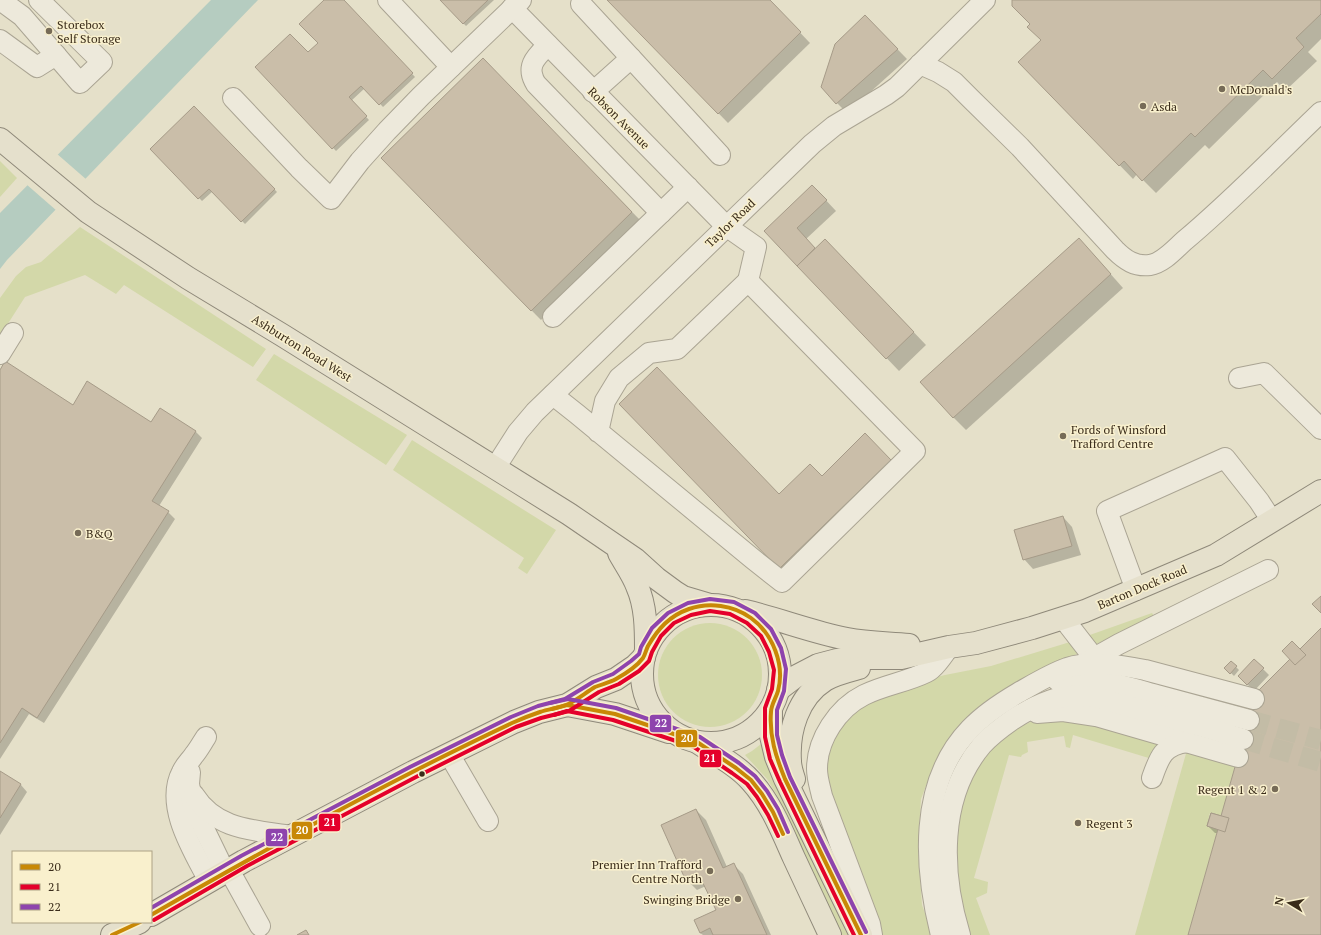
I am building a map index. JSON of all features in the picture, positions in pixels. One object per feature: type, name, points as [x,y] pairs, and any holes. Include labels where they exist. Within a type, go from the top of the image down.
[{"type":"main road","name":"Ashburton Road West","points":[[0,140],[88,212],[188,278],[282,335],[614,544],[675,592],[683,597],[710,605]]},
{"type":"main road","name":"Barton Dock Road","points":[[774,700],[795,677],[818,665],[837,660],[860,658],[901,658],[949,647],[976,643],[1032,628],[1085,611],[1216,555],[1321,491]]},
{"type":"main road","name":"Ashburton Road West","points":[[614,544],[637,586],[643,603],[646,653]]},
{"type":"main road","points":[[830,935],[773,812],[762,794],[751,780],[736,768],[667,728],[654,713],[645,695],[642,676],[646,653],[656,632],[671,618],[689,609],[710,605],[732,608],[751,618],[766,632],[776,650],[780,670],[774,700],[771,736],[776,757],[785,779],[861,935]]},
{"type":"main road","name":"Barton Dock Road","points":[[732,608],[759,614],[803,628],[847,639],[866,642],[949,647]]},
{"type":"main road","points":[[152,914],[221,874],[291,836],[449,754],[514,722],[539,712],[567,705],[589,691],[625,674],[646,653]]},
{"type":"main road","points":[[805,819],[790,763],[790,744],[793,726],[799,709],[806,698],[825,680],[839,674],[901,658]]},
{"type":"main road","points":[[567,705],[615,714],[690,740],[719,743],[739,738],[757,726],[774,700]]},
{"type":"main road","points":[[112,935],[138,923]]},
{"type":"street","points":[[0,0],[22,16],[80,83],[102,62],[39,0]]},
{"type":"street","points":[[388,0],[451,67]]},
{"type":"street","name":"Taylor Road","points":[[495,468],[518,432],[535,412],[726,226],[812,144],[834,126],[886,95],[896,87],[985,0]]},
{"type":"street","name":"Robson Avenue","points":[[232,98],[331,200],[360,161],[387,131],[517,4],[548,45],[593,92],[726,226],[756,247],[748,281]]},
{"type":"street","points":[[581,4],[720,155]]},
{"type":"street","points":[[0,40],[37,68],[56,55]]},
{"type":"street","points":[[548,45],[533,61],[531,74],[536,84],[661,213]]},
{"type":"street","points":[[593,92],[631,58]]},
{"type":"street","points":[[920,64],[938,72],[954,82],[1020,147],[1125,260],[1138,264],[1151,265],[1172,252],[1204,224],[1321,112]]},
{"type":"street","points":[[553,317],[688,187]]},
{"type":"street","points":[[553,395],[598,432],[782,582],[915,451],[748,281],[677,349],[649,353],[619,378],[605,401],[598,432]]},
{"type":"street","points":[[0,354],[13,333]]},
{"type":"street","points":[[1239,378],[1266,365],[1321,429]]},
{"type":"street","points":[[1136,590],[1107,512],[1225,458],[1259,501],[1272,521]]},
{"type":"street","points":[[941,935],[931,885],[928,854],[932,803],[940,776],[947,761],[969,729],[1002,702],[1028,687],[1068,668],[1088,662],[1119,644],[1268,570]]},
{"type":"street","points":[[1063,618],[1088,662],[1145,670],[1254,699]]},
{"type":"street","points":[[872,935],[870,924],[818,783],[817,769],[821,744],[836,718],[853,703],[864,695],[929,672],[949,647]]},
{"type":"street","points":[[1028,687],[1070,679],[1096,680],[1114,683],[1249,720]]},
{"type":"street","points":[[960,935],[955,919],[948,875],[948,826],[952,805],[958,784],[982,744],[998,730],[1019,716],[1039,705],[1055,699],[1070,696],[1085,696],[1157,714],[1241,748],[1187,742],[1096,716],[1079,713],[1049,712],[1019,716]]},
{"type":"street","points":[[206,737],[195,755],[187,763],[181,773],[177,796],[178,810],[182,825],[190,846],[221,874],[260,926]]},
{"type":"street","points":[[1152,778],[1158,762],[1167,749],[1173,745],[1187,742]]},
{"type":"street","points":[[449,754],[488,821]]},
{"type":"street","points":[[195,755],[192,765],[190,784],[193,806],[221,874]]},
{"type":"street","points":[[190,784],[199,803],[207,812],[222,821],[245,828],[291,836]]},
{"type":"green space","points":[[0,161],[17,178],[0,197]]},
{"type":"green space","points":[[80,227],[266,349],[253,367],[124,285],[116,294],[85,275],[25,297],[0,336],[0,298],[16,276],[26,267],[41,262]]},
{"type":"green space","points":[[274,354],[407,435],[386,465],[256,380]]},
{"type":"green space","points":[[412,440],[556,530],[527,574],[518,568],[524,558],[393,470]]},
{"type":"green space","points":[[1152,613],[1154,616],[1038,673],[981,708],[955,732],[935,762],[921,799],[918,849],[922,905],[933,935],[881,935],[819,767],[827,725],[882,691],[945,675],[991,666],[1070,642]]},
{"type":"green space","points":[[710,623],[730,627],[747,638],[758,655],[762,675],[758,695],[747,712],[730,723],[710,727],[690,723],[673,712],[662,695],[658,675],[662,655],[673,638],[690,627]]},
{"type":"green space","points":[[1075,720],[1160,743],[1152,759],[1073,735],[1070,748],[1066,747],[1064,736],[1027,742],[1028,752],[1021,757],[1009,755],[974,878],[988,882],[987,893],[976,898],[990,935],[971,935],[963,908],[956,874],[956,832],[961,798],[990,746],[1007,732],[1033,721]]},
{"type":"green space","points":[[761,744],[850,935],[842,935],[778,797],[767,779],[745,755]]},
{"type":"green space","points":[[1187,750],[1236,764],[1221,816],[1210,813],[1207,826],[1218,829],[1188,935],[1135,935]]},
{"type":"shaded area","points":[[211,0],[258,0],[0,269],[0,213]]},
{"type":"pier","points":[[56,153],[87,180],[57,211],[26,184]]},
{"type":"building","points":[[324,0],[344,0],[413,73],[379,105],[361,86],[349,97],[367,116],[332,149],[255,67],[290,34],[308,52],[318,43],[299,24]]},
{"type":"building","points":[[440,0],[488,0],[463,24]]},
{"type":"building","points":[[607,0],[770,0],[801,32],[718,114]]},
{"type":"building","name":"Asda","points":[[1012,0],[1321,0],[1321,14],[1296,38],[1304,47],[1272,79],[1263,70],[1195,137],[1191,133],[1142,181],[1124,161],[1119,166],[1018,62],[1041,40],[1027,27],[1030,24],[1012,6]]},
{"type":"building","points":[[865,15],[898,49],[836,104],[821,87],[835,44]]},
{"type":"building","points":[[483,58],[632,212],[531,311],[381,158]]},
{"type":"building","points":[[194,106],[275,189],[241,222],[209,189],[198,199],[150,149]]},
{"type":"building","points":[[812,185],[827,200],[797,228],[815,248],[797,266],[764,231]]},
{"type":"building","points":[[1079,238],[1111,274],[953,418],[920,382]]},
{"type":"building","points":[[825,239],[914,332],[886,359],[797,266]]},
{"type":"building","name":"B&Q","points":[[5,361],[73,405],[87,381],[151,422],[160,408],[196,431],[152,501],[169,511],[37,718],[22,708],[0,743],[0,370]]},
{"type":"building","points":[[657,367],[779,494],[810,464],[822,476],[865,433],[891,460],[779,569],[619,404]]},
{"type":"building","points":[[1063,516],[1072,546],[1023,560],[1014,530]]},
{"type":"building","points":[[1321,596],[1321,613],[1312,604]]},
{"type":"building","name":"Regent 1 & 2","points":[[1321,628],[1321,935],[1188,935],[1218,829],[1207,826],[1211,813],[1221,816],[1256,693]]},
{"type":"building","points":[[1292,641],[1306,655],[1295,665],[1282,651]]},
{"type":"building","points":[[1254,659],[1264,668],[1247,685],[1238,676]]},
{"type":"building","points":[[1231,661],[1237,666],[1230,674],[1224,668]]},
{"type":"building","points":[[0,771],[21,784],[0,818]]},
{"type":"building","name":"Premier Inn Trafford Centre North","points":[[696,809],[723,868],[734,863],[767,935],[713,935],[710,928],[700,933],[694,920],[716,910],[699,875],[686,881],[661,825]]},
{"type":"building","points":[[1211,813],[1229,818],[1225,832],[1207,826]]},
{"type":"building","points":[[306,930],[309,935],[297,935]]},
{"type":"tunnel","points":[[1249,720],[1321,740]]},
{"type":"tunnel","points":[[1243,739],[1321,762]]},
{"type":"transit line","name":"22","points":[[152,907],[241,856],[410,767],[511,717],[538,706],[565,699],[593,682],[613,674],[639,654],[641,647],[652,628],[668,613],[688,603],[710,599],[734,602],[755,613],[771,629],[781,648],[786,669],[784,691],[777,710],[777,735],[782,755],[790,777],[866,932]]},
{"type":"transit line","name":"20","points":[[152,914],[240,864],[420,768],[515,722],[540,712],[563,706],[595,687],[611,682],[631,670],[644,657],[648,646],[656,634],[670,619],[689,609],[713,605],[737,610],[751,618],[759,625],[771,641],[780,671],[778,691],[771,712],[771,730],[776,754],[785,779],[861,935]]},
{"type":"transit line","name":"21","points":[[154,920],[247,866],[416,777],[516,727],[541,718],[569,711],[599,692],[619,684],[639,671],[649,661],[661,636],[674,623],[691,615],[710,611],[730,614],[747,623],[761,636],[769,652],[774,670],[772,689],[765,708],[765,737],[770,759],[854,935]]},
{"type":"transit line","name":"22","points":[[550,703],[568,699],[616,708],[700,737],[739,763],[755,776],[767,791],[778,809],[788,832]]},
{"type":"transit line","name":"20","points":[[552,709],[567,705],[615,714],[697,742],[751,780],[773,812],[783,834]]},
{"type":"transit line","name":"21","points":[[554,715],[567,711],[613,720],[694,747],[747,784],[768,815],[778,836]]},
{"type":"transit line","name":"20","points":[[112,935],[138,923]]},
{"type":"place","name":"Storebox Self Storage","points":[[49,31]]},
{"type":"place","name":"McDonald's","points":[[1222,89]]},
{"type":"place","name":"Asda","points":[[1143,106]]},
{"type":"place","name":"Fords of Winsford Trafford Centre","points":[[1063,436]]},
{"type":"place","name":"B&Q","points":[[78,533]]},
{"type":"place","name":"Regent 1 & 2","points":[[1275,789]]},
{"type":"place","name":"Regent 3","points":[[1078,823]]},
{"type":"place","name":"Premier Inn Trafford Centre North","points":[[710,871]]},
{"type":"place","name":"Swinging Bridge","points":[[738,899]]}]
